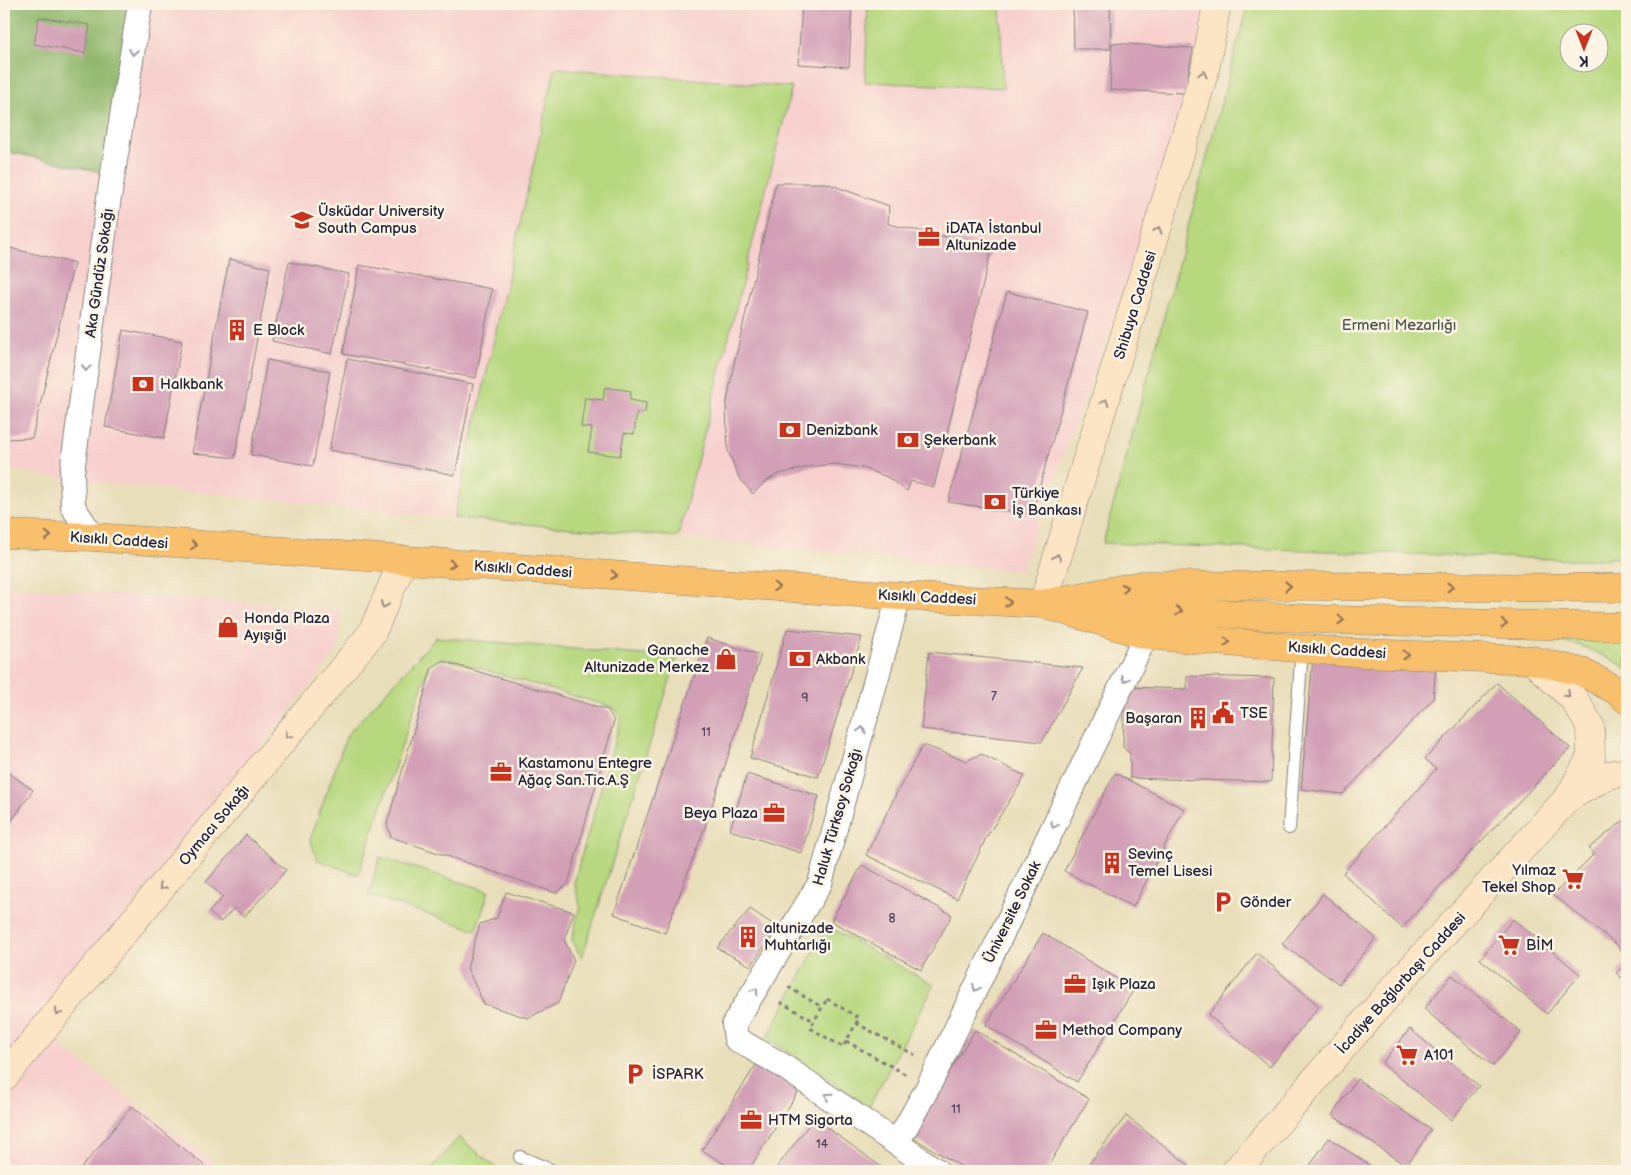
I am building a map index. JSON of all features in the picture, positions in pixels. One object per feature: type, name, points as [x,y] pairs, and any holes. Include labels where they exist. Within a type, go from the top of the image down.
[{"type":"main road","name":"Kısıklı Caddesi","points":[[4,534],[93,538],[899,596],[1043,604],[1146,635],[1342,652],[1532,660],[1582,672],[1617,690],[1627,700]]},
{"type":"main road","name":"Kısıklı Caddesi","points":[[1043,604],[1142,585],[1627,588]]},
{"type":"main road","points":[[1043,604],[1335,620],[1627,627]]},
{"type":"street","name":"Aka Gündüz Sokağı","points":[[93,538],[73,507],[72,472],[108,204],[140,4]]},
{"type":"street","name":"Shibuya Caddesi","points":[[1043,604],[1205,70],[1217,4]]},
{"type":"street","name":"Oymacı Sokağı","points":[[4,1077],[372,633],[403,560]]},
{"type":"street","name":"Haluk Türksoy Sokağı","points":[[897,1143],[780,1064],[736,1039],[734,1024],[820,883],[899,596]]},
{"type":"street","name":"Üniversite Sokak","points":[[897,1143],[933,1077],[1146,635]]},
{"type":"street","name":"İcadiye Bağlarbaşı Caddesi","points":[[1236,1171],[1401,980],[1569,797],[1591,757],[1590,726],[1574,699],[1532,660]]},
{"type":"street","name":"İcadiye Bağlarbaşı Caddesi","points":[[1569,797],[1608,775],[1627,772]]},
{"type":"street","points":[[897,1143],[937,1171]]},
{"type":"lane","points":[[1288,828],[1302,648]]},
{"type":"lane","points":[[520,1157],[553,1171]]},
{"type":"path","points":[[761,981],[822,1007]]},
{"type":"path","points":[[761,981],[814,1021]]},
{"type":"path","points":[[827,999],[860,1018],[843,1047],[810,1028],[822,1007],[827,999]]},
{"type":"path","points":[[856,1023],[933,1077]]},
{"type":"path","points":[[846,1041],[933,1077]]},
{"type":"shaded area","points":[[132,4],[1208,4],[1203,38],[1151,218],[1020,571],[678,537],[454,518],[84,481],[4,470],[4,151],[105,173]]},
{"type":"shaded area","points":[[4,586],[340,610],[338,650],[7,1062],[4,1063]]},
{"type":"shaded area","points":[[58,1044],[224,1171],[4,1171],[4,1099]]},
{"type":"green space","points":[[4,4],[132,4],[105,173],[4,151]]},
{"type":"green space","points":[[868,4],[1000,4],[1003,88],[865,82]]},
{"type":"green space","name":"Ermeni Mezarlığı","points":[[1248,4],[1627,4],[1627,557],[1580,560],[1103,543]]},
{"type":"green space","points":[[555,68],[792,87],[678,537],[454,518]]},
{"type":"green space","points":[[1511,632],[1627,633],[1627,669],[1615,661],[1579,645]]},
{"type":"green space","points":[[436,637],[677,658],[582,958],[572,940],[580,905],[574,882],[621,719],[615,708],[443,658],[429,665],[358,875],[318,860],[310,840],[347,735]]},
{"type":"green space","points":[[380,857],[489,891],[476,930],[368,895]]},
{"type":"green space","points":[[827,926],[934,985],[869,1107],[767,1038]]},
{"type":"green space","points":[[459,1137],[500,1171],[429,1171]]},
{"type":"building","points":[[802,4],[852,4],[849,67],[798,64]]},
{"type":"building","points":[[1073,4],[1110,4],[1111,49],[1074,49]]},
{"type":"building","points":[[39,17],[90,25],[85,53],[34,44]]},
{"type":"building","points":[[1112,43],[1193,48],[1185,93],[1110,90]]},
{"type":"building","points":[[776,183],[826,183],[889,206],[888,224],[992,247],[934,487],[911,481],[907,491],[887,477],[863,468],[835,464],[808,467],[779,474],[765,482],[753,494],[739,478],[728,451],[726,407],[734,364]]},
{"type":"building","points":[[5,247],[74,263],[32,438],[4,439]]},
{"type":"building","name":"E Block","points":[[229,259],[270,268],[235,458],[192,453]]},
{"type":"building","points":[[289,262],[349,274],[332,354],[272,341]]},
{"type":"building","points":[[359,265],[492,289],[476,378],[343,354]]},
{"type":"building","points":[[1007,292],[1088,312],[1032,514],[948,502]]},
{"type":"building","name":"Halkbank","points":[[123,330],[182,341],[164,438],[105,427]]},
{"type":"building","points":[[347,359],[473,384],[455,475],[329,450]]},
{"type":"building","points":[[267,360],[330,371],[313,466],[251,455]]},
{"type":"building","points":[[605,387],[631,391],[630,400],[646,403],[645,413],[637,412],[634,434],[624,433],[620,456],[588,452],[592,428],[581,427],[585,398],[603,400]]},
{"type":"building","points":[[787,629],[862,637],[818,777],[750,758]]},
{"type":"building","points":[[707,638],[761,655],[705,827],[665,933],[614,914]]},
{"type":"building","points":[[929,652],[1083,668],[1042,742],[921,729]]},
{"type":"building","points":[[1313,658],[1436,666],[1433,699],[1343,794],[1301,789]]},
{"type":"building","name":"Kastamonu Entegre Ağaç San.Tic.A.Ş","points":[[442,661],[608,710],[614,721],[568,884],[556,893],[391,837],[387,824],[432,667]]},
{"type":"building","name":"Başaran","points":[[1187,676],[1274,678],[1271,782],[1130,778],[1130,754],[1123,747],[1125,687],[1187,689]]},
{"type":"building","points":[[1497,683],[1570,748],[1466,857],[1402,928],[1343,873],[1436,769],[1425,759]]},
{"type":"building","points":[[923,745],[967,761],[981,754],[1025,776],[986,838],[957,899],[866,855]]},
{"type":"building","points":[[4,770],[33,790],[4,832]]},
{"type":"building","points":[[1115,773],[1184,809],[1133,907],[1064,871]]},
{"type":"building","name":"Beya Plaza","points":[[747,774],[819,796],[801,853],[730,830]]},
{"type":"building","points":[[1627,818],[1627,957],[1616,944],[1553,895],[1594,854],[1589,848]]},
{"type":"building","points":[[246,835],[286,870],[244,917],[234,908],[221,922],[209,912],[223,897],[206,882]]},
{"type":"building","points":[[862,865],[952,915],[921,970],[831,921]]},
{"type":"building","points":[[506,892],[574,912],[564,940],[574,960],[558,1003],[528,1018],[484,1004],[467,968],[480,924],[497,918]]},
{"type":"building","points":[[1323,894],[1376,938],[1339,984],[1282,944]]},
{"type":"building","name":"altunizade Muhtarlığı","points":[[750,909],[777,927],[751,966],[717,948]]},
{"type":"building","points":[[1513,919],[1580,974],[1547,1014],[1480,959]]},
{"type":"building","points":[[1043,933],[1134,989],[1077,1082],[986,1025]]},
{"type":"building","points":[[1257,953],[1319,1006],[1270,1067],[1208,1015]]},
{"type":"building","points":[[1627,962],[1627,982],[1616,973]]},
{"type":"building","points":[[1452,975],[1521,1032],[1493,1066],[1424,1009]]},
{"type":"building","points":[[1410,1029],[1479,1086],[1451,1120],[1382,1063]]},
{"type":"building","points":[[975,1030],[1089,1099],[1045,1171],[969,1171],[910,1136]]},
{"type":"building","name":"HTM Sigorta","points":[[757,1063],[800,1089],[748,1171],[736,1171],[702,1150]]},
{"type":"building","points":[[1357,1079],[1431,1130],[1406,1166],[1332,1115]]},
{"type":"building","points":[[132,1106],[211,1171],[79,1171]]},
{"type":"building","points":[[1126,1116],[1190,1166],[1187,1171],[1098,1171],[1089,1164]]},
{"type":"building","points":[[814,1118],[887,1171],[774,1171]]},
{"type":"building","points":[[1329,1138],[1378,1171],[1306,1171]]},
{"type":"place","name":"Üsküdar University South Campus","points":[[302,220]]},
{"type":"place","name":"iDATA İstanbul Altunizade","points":[[929,237]]},
{"type":"place","name":"E Block","points":[[237,330]]},
{"type":"place","name":"Halkbank","points":[[143,384]]},
{"type":"place","name":"Denizbank","points":[[790,430]]},
{"type":"place","name":"Şekerbank","points":[[908,440]]},
{"type":"place","name":"Türkiye İş Bankası","points":[[995,502]]},
{"type":"place","name":"Honda Plaza Ayışığı","points":[[228,627]]},
{"type":"place","name":"Ganache Altunizade Merkez","points":[[726,659]]},
{"type":"place","name":"Akbank","points":[[800,659]]},
{"type":"place","name":"TSE","points":[[1223,713]]},
{"type":"place","name":"Başaran","points":[[1198,718]]},
{"type":"place","name":"Kastamonu Entegre Ağaç San.Tic.A.Ş","points":[[501,772]]},
{"type":"place","name":"Beya Plaza","points":[[774,813]]},
{"type":"place","name":"Sevinç Temel Lisesi","points":[[1112,863]]},
{"type":"place","name":"Yılmaz Tekel Shop","points":[[1573,879]]},
{"type":"place","name":"Gönder","points":[[1223,902]]},
{"type":"place","name":"altunizade Muhtarlığı","points":[[748,937]]},
{"type":"place","name":"BİM","points":[[1509,945]]},
{"type":"place","name":"Işık Plaza","points":[[1075,984]]},
{"type":"place","name":"Method Company","points":[[1046,1030]]},
{"type":"place","name":"A101","points":[[1407,1055]]},
{"type":"place","name":"İSPARK","points":[[635,1074]]},
{"type":"place","name":"HTM Sigorta","points":[[751,1120]]}]
